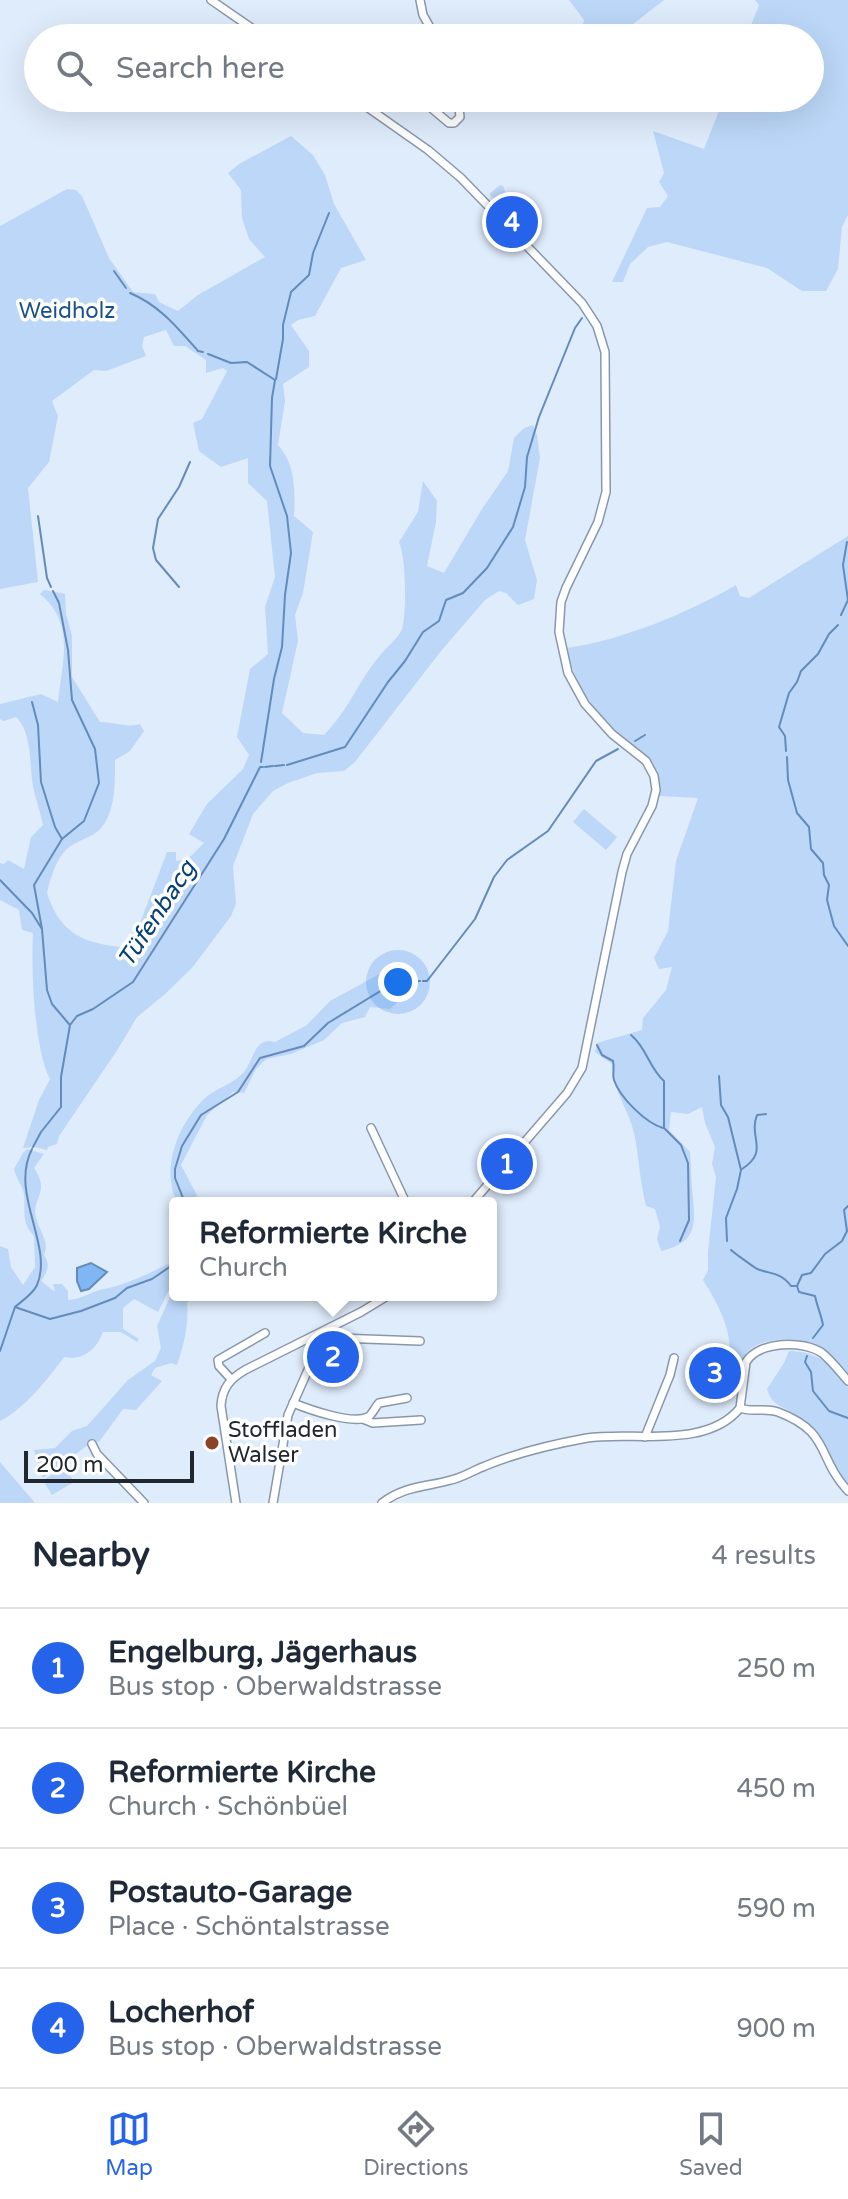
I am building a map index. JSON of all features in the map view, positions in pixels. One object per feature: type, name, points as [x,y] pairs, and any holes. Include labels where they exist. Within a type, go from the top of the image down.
[{"type":"street","points":[[211,0],[246,24]]},
{"type":"street","points":[[420,0],[428,24]]},
{"type":"street","points":[[374,112],[430,151],[468,184],[582,303],[597,326],[605,352],[606,492],[598,522],[561,602],[560,643],[568,673],[585,704],[612,734],[646,761],[655,784],[652,806],[627,854],[622,872],[582,1068],[567,1093],[477,1197]]},
{"type":"street","points":[[436,112],[449,123],[454,123],[460,117],[459,112]]},
{"type":"street","points":[[371,1128],[403,1197]]},
{"type":"street","points":[[236,1503],[221,1406],[224,1390],[231,1379],[378,1301]]},
{"type":"street","points":[[231,1379],[219,1366],[218,1360],[265,1333]]},
{"type":"street","points":[[312,1348],[338,1338],[420,1341]]},
{"type":"street","points":[[273,1503],[283,1437],[293,1403],[312,1361],[312,1348],[307,1339]]},
{"type":"street","points":[[382,1503],[414,1486],[451,1481],[486,1465],[562,1444],[594,1437],[670,1436],[702,1431],[727,1420],[740,1408],[746,1362],[762,1348],[793,1346],[815,1349],[848,1381]]},
{"type":"street","points":[[645,1437],[674,1358]]},
{"type":"street","points":[[363,1419],[370,1416],[379,1403],[407,1398]]},
{"type":"street","points":[[293,1403],[324,1414],[373,1423],[421,1420]]},
{"type":"street","points":[[740,1408],[746,1411],[764,1408],[774,1411],[813,1432],[820,1441],[833,1474],[848,1491]]},
{"type":"street","points":[[92,1444],[97,1454],[144,1503]]},
{"type":"green space","points":[[569,0],[664,0],[633,24],[583,24],[584,20]]},
{"type":"green space","points":[[755,0],[848,0],[848,215],[842,227],[838,269],[826,291],[802,291],[767,268],[667,242],[648,247],[630,264],[623,282],[612,282],[647,208],[660,207],[668,196],[659,182],[664,173],[653,131],[704,149],[719,112],[824,112],[824,24],[752,24],[759,5]]},
{"type":"green space","name":"Weidholz","points":[[291,136],[313,155],[325,175],[334,204],[366,260],[341,268],[315,316],[291,325],[309,351],[309,367],[283,384],[285,401],[278,445],[291,470],[294,516],[313,532],[303,593],[295,615],[298,641],[282,713],[303,733],[324,735],[333,725],[374,663],[402,629],[405,585],[399,542],[418,512],[423,481],[437,501],[427,566],[444,573],[508,471],[514,438],[524,428],[533,425],[540,458],[525,540],[537,580],[534,599],[518,605],[506,593],[499,591],[485,600],[355,762],[344,771],[317,773],[273,791],[253,814],[233,866],[236,904],[231,916],[192,968],[137,1017],[59,1136],[57,1144],[47,1150],[23,1148],[39,1100],[50,1079],[37,1029],[33,933],[22,930],[19,910],[0,900],[0,863],[8,860],[24,869],[31,837],[43,825],[33,786],[25,730],[16,717],[4,721],[0,719],[0,704],[41,694],[58,702],[64,658],[63,631],[59,618],[40,594],[44,590],[65,594],[72,636],[72,677],[100,722],[140,724],[144,731],[130,751],[115,760],[113,799],[108,818],[97,832],[64,852],[55,866],[47,893],[59,918],[74,934],[122,947],[140,923],[167,852],[176,852],[176,861],[188,859],[204,843],[189,834],[207,804],[243,769],[249,755],[237,737],[250,669],[268,654],[265,607],[275,577],[267,501],[248,483],[248,458],[221,467],[199,451],[193,423],[202,419],[227,371],[223,368],[206,373],[206,360],[185,346],[174,346],[166,330],[144,337],[142,346],[146,356],[106,371],[94,370],[52,401],[58,416],[49,462],[28,488],[38,582],[0,589],[0,226],[67,189],[76,190],[82,196],[109,258],[133,292],[155,294],[159,302],[178,311],[198,295],[265,257],[249,239],[242,218],[241,190],[228,173]]},
{"type":"green space","points":[[500,185],[511,208],[506,212],[489,194]]},
{"type":"green space","points":[[848,536],[848,1375],[823,1351],[794,1340],[760,1344],[749,1350],[740,1362],[730,1352],[722,1314],[703,1280],[708,1270],[716,1177],[712,1164],[715,1147],[702,1107],[688,1114],[671,1112],[669,1130],[690,1152],[694,1218],[686,1239],[661,1251],[657,1239],[660,1227],[655,1209],[646,1206],[635,1137],[615,1083],[612,1064],[595,1052],[597,1043],[642,1030],[643,1018],[666,990],[672,967],[659,969],[654,958],[668,931],[676,861],[698,798],[660,796],[659,783],[649,762],[604,719],[585,695],[566,648],[609,639],[653,624],[697,606],[736,585],[740,596],[749,598]]},
{"type":"green space","points":[[584,809],[617,837],[606,850],[573,822]]},
{"type":"green space","points":[[404,970],[414,978],[390,987],[403,997],[390,1009],[370,1007],[365,1017],[342,1023],[324,1040],[291,1054],[266,1059],[256,1069],[244,1093],[233,1092],[207,1115],[181,1165],[198,1197],[175,1197],[171,1176],[174,1149],[185,1123],[202,1101],[243,1073],[263,1043],[275,1042],[307,1025],[330,1001],[385,971]]},
{"type":"green space","points":[[27,1149],[44,1154],[34,1168],[41,1184],[36,1218],[45,1241],[44,1255],[48,1265],[41,1281],[55,1292],[53,1284],[62,1284],[68,1291],[68,1300],[77,1299],[169,1263],[169,1290],[158,1312],[134,1299],[123,1308],[123,1329],[139,1339],[137,1342],[121,1332],[103,1332],[88,1352],[77,1357],[64,1357],[26,1401],[0,1421],[0,1246],[8,1249],[11,1267],[23,1285],[35,1267],[34,1236],[25,1221],[24,1194],[14,1169]]},
{"type":"green space","points":[[169,1299],[189,1301],[177,1365],[171,1363],[155,1368],[151,1375],[162,1381],[136,1410],[123,1409],[99,1442],[89,1440],[88,1445],[43,1478],[34,1450],[55,1448],[72,1431],[87,1426],[128,1380],[155,1361],[161,1348],[157,1326]]},
{"type":"green space","points":[[789,1351],[808,1354],[823,1361],[848,1387],[848,1487],[799,1418],[769,1396],[767,1389]]},
{"type":"green space","points":[[0,1462],[35,1503],[0,1503]]},
{"type":"green space","points":[[65,1467],[74,1482],[52,1495],[43,1480]]},
{"type":"water","points":[[91,1263],[107,1272],[89,1289],[81,1291],[77,1268]]},
{"type":"waterway","points":[[276,379],[291,292],[309,275],[313,253],[329,213]]},
{"type":"waterway","points":[[114,271],[126,288]]},
{"type":"waterway","points":[[130,293],[159,310],[198,351],[203,352]]},
{"type":"waterway","points":[[287,765],[345,747],[423,632],[439,621],[446,600],[463,593],[487,568],[513,527],[525,487],[527,457],[539,417],[575,328],[582,318]]},
{"type":"waterway","points":[[208,354],[231,363],[247,362],[275,380],[270,466],[287,516],[291,553],[282,647],[261,762]]},
{"type":"waterway","points":[[179,587],[156,560],[153,548],[158,519],[179,487],[190,462]]},
{"type":"waterway","points":[[38,516],[51,587]]},
{"type":"waterway","points":[[841,615],[848,600],[843,565],[847,542]]},
{"type":"waterway","points":[[42,929],[34,885],[62,839],[84,821],[99,783],[95,749],[72,700],[68,650],[59,603],[53,591]]},
{"type":"waterway","points":[[786,751],[785,736],[779,727],[789,693],[801,671],[818,654],[838,625]]},
{"type":"waterway","points":[[32,702],[38,725],[41,782],[55,827],[62,839]]},
{"type":"waterway","points":[[635,741],[645,735]]},
{"type":"waterway","points":[[423,981],[427,981],[475,919],[494,877],[507,860],[548,831],[596,761],[618,749]]},
{"type":"waterway","points":[[787,757],[788,780],[797,813],[809,827],[811,849],[823,863],[829,885],[827,900],[834,926],[848,946]]},
{"type":"waterway","points":[[275,766],[284,765]]},
{"type":"waterway","points":[[265,767],[273,766]]},
{"type":"waterway","name":"Tüfenbacg","points":[[33,1147],[61,1107],[61,1077],[70,1025],[77,1016],[133,982],[224,839],[260,767],[263,767]]},
{"type":"waterway","points":[[0,880],[32,913],[42,929],[47,990],[52,1004],[69,1024]]},
{"type":"waterway","points":[[183,1197],[175,1178],[182,1146],[201,1115],[238,1092],[260,1058],[304,1046],[328,1023],[392,984],[420,981]]},
{"type":"waterway","points":[[631,1035],[664,1081],[664,1128],[681,1145],[688,1163],[689,1220],[680,1241]]},
{"type":"waterway","points":[[597,1045],[602,1055],[613,1061],[614,1080],[628,1102],[649,1121],[663,1128]]},
{"type":"waterway","points":[[719,1076],[721,1105],[728,1117],[741,1170],[726,1218],[727,1241]]},
{"type":"waterway","points":[[742,1169],[757,1150],[757,1115],[766,1114]]},
{"type":"waterway","points":[[15,1307],[35,1288],[41,1270],[25,1184],[26,1166],[32,1149]]},
{"type":"waterway","points":[[813,1338],[823,1325],[815,1296],[799,1292],[797,1286],[802,1275],[811,1273],[825,1254],[842,1241],[847,1231],[844,1210],[848,1206]]},
{"type":"waterway","points":[[731,1250],[757,1269],[796,1286]]},
{"type":"waterway","points":[[0,1351],[15,1307],[50,1319],[115,1298],[127,1288],[152,1279],[169,1267]]},
{"type":"waterway","points":[[807,1356],[805,1362],[811,1372],[813,1391],[829,1411],[848,1418]]},
{"type":"place","name":"Locherhof","points":[[512,222]]},
{"type":"place","name":"Engelburg, Jägerhaus","points":[[507,1164]]},
{"type":"place","name":"Reformierte Kirche","points":[[333,1357]]},
{"type":"place","name":"Postauto-Garage","points":[[715,1373]]},
{"type":"place","name":"Stoffladen Walser","points":[[212,1443]]}]
